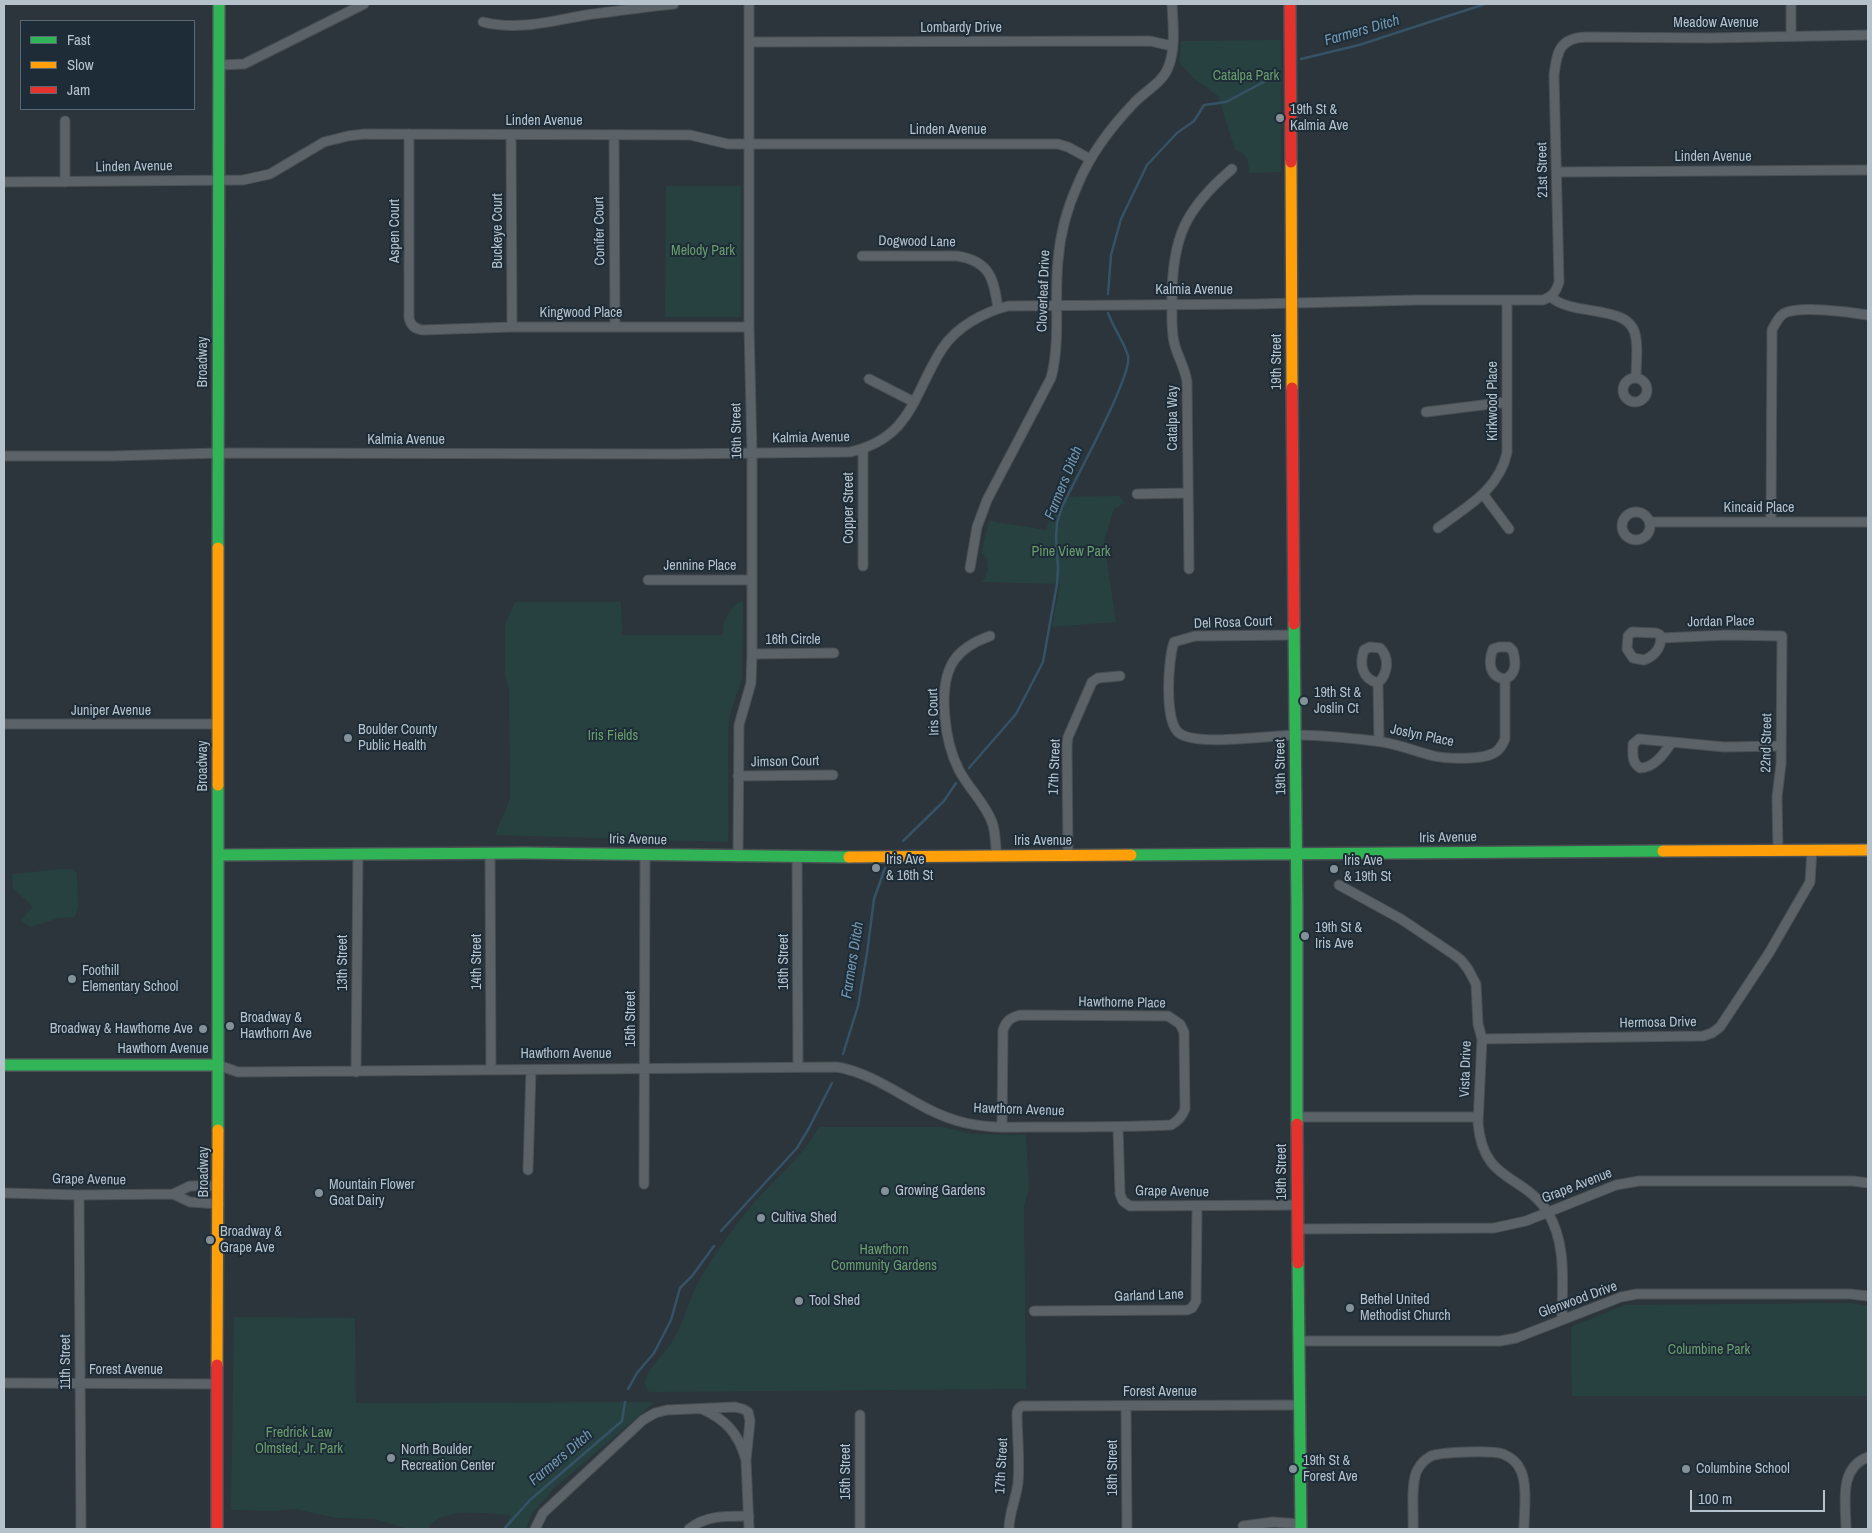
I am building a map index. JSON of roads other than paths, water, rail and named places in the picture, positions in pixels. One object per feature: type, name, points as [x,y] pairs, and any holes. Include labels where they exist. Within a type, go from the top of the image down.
[{"type":"main road","name":"Broadway","points":[[218,1529],[219,453],[217,179],[219,4]]},
{"type":"main road","name":"19th Street","points":[[1290,4],[1297,1206],[1301,1526]]},
{"type":"main road","name":"Iris Avenue","points":[[218,855],[490,853],[797,857],[1868,850]]},
{"type":"main road","name":"Hawthorn Avenue","points":[[4,1065],[218,1065]]},
{"type":"street","points":[[219,65],[244,64],[364,4]]},
{"type":"street","points":[[483,22],[501,26],[529,25],[674,4]]},
{"type":"street","name":"16th Street","points":[[738,857],[739,726],[751,683],[752,654],[749,4]]},
{"type":"street","name":"Cloverleaf Drive","points":[[970,568],[977,526],[987,500],[1051,378],[1056,358],[1058,262],[1061,235],[1068,209],[1090,158],[1111,128],[1135,101],[1162,78],[1168,70],[1172,46],[1172,4]]},
{"type":"street","points":[[1791,4],[1791,36]]},
{"type":"street","name":"Meadow Avenue","points":[[1564,43],[1575,37],[1586,36],[1709,38],[1868,35]]},
{"type":"street","name":"Lombardy Drive","points":[[750,42],[1150,41],[1172,46]]},
{"type":"street","name":"21st Street","points":[[1551,297],[1556,291],[1558,282],[1554,75],[1556,55],[1564,43]]},
{"type":"street","points":[[65,121],[65,182]]},
{"type":"street","name":"Linden Avenue","points":[[4,182],[242,180],[270,174],[319,145],[335,138],[364,134],[690,135],[728,144],[1058,144],[1090,158]]},
{"type":"street","name":"Aspen Court","points":[[409,134],[409,318],[414,328]]},
{"type":"street","name":"Buckeye Court","points":[[511,135],[512,327]]},
{"type":"street","name":"Conifer Court","points":[[614,135],[615,327]]},
{"type":"street","name":"Catalpa Way","points":[[1189,569],[1187,382],[1185,368],[1174,344],[1172,330],[1172,270],[1175,250],[1191,213],[1203,197],[1232,170]]},
{"type":"street","name":"Linden Avenue","points":[[1557,172],[1868,170]]},
{"type":"street","name":"Dogwood Lane","points":[[862,256],[968,257],[981,264],[995,284],[998,309]]},
{"type":"street","points":[[1551,297],[1558,303],[1566,306],[1618,315],[1626,320],[1634,329],[1636,338],[1636,378]]},
{"type":"street","name":"Kalmia Avenue","points":[[4,456],[219,453],[850,452],[879,442],[892,433],[902,422],[942,348],[953,336],[965,325],[1008,306],[1543,300],[1551,297]]},
{"type":"street","name":"Kirkwood Place","points":[[1438,528],[1483,494],[1495,482],[1504,466],[1507,453],[1507,300]]},
{"type":"street","points":[[1771,522],[1770,336],[1776,322],[1786,313],[1816,310],[1846,311],[1868,315]]},
{"type":"street","name":"Kingwood Place","points":[[414,328],[422,330],[512,327],[749,327]]},
{"type":"street","points":[[869,379],[914,402]]},
{"type":"street","points":[[1426,412],[1507,402]]},
{"type":"street","name":"Copper Street","points":[[863,449],[863,566]]},
{"type":"street","points":[[1137,494],[1187,493]]},
{"type":"street","points":[[1483,494],[1509,529]]},
{"type":"street","name":"Kincaid Place","points":[[1650,522],[1868,522]]},
{"type":"street","name":"Jennine Place","points":[[648,580],[752,580]]},
{"type":"street","name":"Del Rosa Court","points":[[1295,635],[1195,636],[1174,642],[1169,660],[1171,716],[1172,722],[1179,733],[1190,738],[1201,739],[1255,739],[1295,735]]},
{"type":"street","name":"Jordan Place","points":[[1661,638],[1726,635],[1782,636]]},
{"type":"street","name":"Iris Court","points":[[990,636],[969,645],[950,667],[946,689],[945,718],[949,746],[959,770],[987,811],[993,825],[997,856]]},
{"type":"street","name":"22nd Street","points":[[1778,850],[1777,797],[1780,780],[1782,636]]},
{"type":"street","name":"16th Circle","points":[[752,654],[834,653]]},
{"type":"street","name":"17th Street","points":[[1068,856],[1068,736],[1092,682],[1098,678],[1120,676]]},
{"type":"street","name":"Joslyn Place","points":[[1295,735],[1379,741],[1404,746],[1434,756],[1453,758],[1487,756],[1502,746],[1506,739],[1505,680]]},
{"type":"street","points":[[1378,683],[1379,741]]},
{"type":"street","name":"Juniper Avenue","points":[[4,724],[218,724]]},
{"type":"street","points":[[1672,742],[1664,754],[1649,767],[1640,768],[1634,762],[1634,744],[1639,739],[1672,742],[1724,747],[1781,746]]},
{"type":"street","name":"Jimson Court","points":[[738,776],[833,775]]},
{"type":"street","name":"Hermosa Drive","points":[[1482,1039],[1703,1036],[1712,1033],[1726,1020],[1810,882],[1812,850]]},
{"type":"street","name":"14th Street","points":[[490,853],[491,1070]]},
{"type":"street","name":"13th Street","points":[[356,1072],[358,854]]},
{"type":"street","name":"15th Street","points":[[644,1184],[645,855]]},
{"type":"street","name":"16th Street","points":[[797,857],[798,1068]]},
{"type":"street","name":"Vista Drive","points":[[1297,1117],[1478,1117],[1482,1039],[1478,1024],[1476,984],[1468,968],[1461,960],[1401,919],[1339,885]]},
{"type":"street","name":"Hawthorne Place","points":[[1002,1127],[1003,1030],[1006,1023],[1012,1017],[1168,1016],[1176,1019],[1184,1032],[1185,1109],[1182,1116],[1177,1122],[1170,1125],[1118,1127]]},
{"type":"street","name":"Hawthorn Avenue","points":[[218,1065],[238,1072],[837,1068],[853,1070],[890,1087],[930,1111],[959,1122],[1002,1127],[1118,1127]]},
{"type":"street","points":[[528,1170],[532,1070]]},
{"type":"street","points":[[1478,1117],[1479,1137],[1483,1150],[1490,1162],[1502,1174],[1533,1195],[1547,1212],[1559,1240],[1562,1258],[1562,1319]]},
{"type":"street","name":"Grape Avenue","points":[[1118,1127],[1120,1194],[1122,1200],[1134,1207],[1297,1206]]},
{"type":"street","name":"Grape Avenue","points":[[1298,1229],[1494,1228],[1526,1221],[1616,1185],[1639,1181],[1853,1181],[1868,1183]]},
{"type":"street","name":"Grape Avenue","points":[[4,1193],[79,1195],[173,1194],[190,1186],[219,1186]]},
{"type":"street","name":"Grape Avenue","points":[[173,1194],[190,1202],[219,1204]]},
{"type":"street","name":"11th Street","points":[[79,1195],[80,1529]]},
{"type":"street","name":"Garland Lane","points":[[1034,1311],[1187,1310],[1192,1308],[1196,1301],[1197,1207]]},
{"type":"street","name":"Glenwood Drive","points":[[1298,1341],[1500,1341],[1516,1338],[1621,1297],[1636,1294],[1850,1294],[1868,1296]]},
{"type":"street","name":"Forest Avenue","points":[[4,1383],[218,1384]]},
{"type":"street","name":"Forest Avenue","points":[[1022,1406],[1299,1405]]},
{"type":"street","name":"17th Street","points":[[1009,1529],[1009,1520],[1018,1481],[1017,1412],[1022,1406]]},
{"type":"street","name":"18th Street","points":[[1126,1406],[1127,1529]]},
{"type":"street","points":[[535,1529],[544,1513],[643,1420],[654,1413],[667,1410],[735,1407],[748,1412],[750,1420],[746,1460],[748,1529]]},
{"type":"street","points":[[702,1409],[721,1418],[735,1432],[746,1460]]},
{"type":"street","name":"15th Street","points":[[860,1415],[860,1529]]},
{"type":"street","points":[[1414,1529],[1414,1479],[1417,1470],[1427,1458],[1439,1453],[1493,1452],[1511,1458],[1519,1466],[1524,1478],[1524,1529]]},
{"type":"street","points":[[1846,1529],[1846,1485],[1848,1476],[1854,1465],[1868,1457]]},
{"type":"street","points":[[689,1529],[697,1522],[708,1518],[748,1516]]},
{"type":"street","points":[[1243,1526],[1273,1522],[1301,1526]]},
{"type":"waterway","name":"Farmers Ditch","points":[[1301,59],[1359,45],[1485,4]]},
{"type":"waterway","name":"Farmers Ditch","points":[[1108,294],[1111,255],[1121,219],[1147,165],[1177,133],[1194,121],[1204,105],[1226,102],[1275,76]]},
{"type":"waterway","name":"Farmers Ditch","points":[[969,768],[1016,714],[1043,662],[1057,584],[1057,523],[1062,507],[1112,406],[1127,367],[1128,356],[1108,313]]},
{"type":"waterway","name":"Farmers Ditch","points":[[903,841],[944,801],[956,783]]},
{"type":"waterway","name":"Farmers Ditch","points":[[843,1054],[858,1006],[874,899],[885,868]]},
{"type":"waterway","name":"Farmers Ditch","points":[[721,1231],[797,1148],[832,1083]]},
{"type":"waterway","name":"Farmers Ditch","points":[[628,1389],[637,1373],[654,1353],[671,1320],[680,1288],[692,1276],[714,1246]]},
{"type":"waterway","name":"Farmers Ditch","points":[[504,1529],[530,1500],[622,1421],[625,1402]]},
{"type":"place","name":"19th St & Kalmia Ave","points":[[1280,118]]},
{"type":"place","name":"19th St & Joslin Ct","points":[[1304,701]]},
{"type":"place","name":"Boulder County Public Health","points":[[348,738]]},
{"type":"place","name":"Iris Ave & 16th St","points":[[876,868]]},
{"type":"place","name":"Iris Ave & 19th St","points":[[1334,869]]},
{"type":"place","name":"19th St & Iris Ave","points":[[1305,936]]},
{"type":"place","name":"Foothill Elementary School","points":[[72,979]]},
{"type":"place","name":"Broadway & Hawthorn Ave","points":[[230,1026]]},
{"type":"place","name":"Broadway & Hawthorne Ave","points":[[203,1029]]},
{"type":"place","name":"Growing Gardens","points":[[885,1191]]},
{"type":"place","name":"Mountain Flower Goat Dairy","points":[[319,1193]]},
{"type":"place","name":"Cultiva Shed","points":[[761,1218]]},
{"type":"place","name":"Broadway & Grape Ave","points":[[210,1240]]},
{"type":"place","name":"Tool Shed","points":[[799,1301]]},
{"type":"place","name":"Bethel United Methodist Church","points":[[1350,1308]]},
{"type":"place","name":"North Boulder Recreation Center","points":[[391,1458]]},
{"type":"place","name":"19th St & Forest Ave","points":[[1293,1469]]},
{"type":"place","name":"Columbine School","points":[[1686,1469]]},
{"type":"park label","name":"Catalpa Park","points":[[1246,76]]},
{"type":"park label","name":"Melody Park","points":[[703,251]]},
{"type":"park label","name":"Pine View Park","points":[[1071,552]]},
{"type":"park label","name":"Iris Fields","points":[[613,736]]},
{"type":"park label","name":"Hawthorn Community Gardens","points":[[884,1258]]},
{"type":"park label","name":"Columbine Park","points":[[1709,1350]]},
{"type":"park label","name":"Fredrick Law Olmsted, Jr. Park","points":[[299,1442]]}]
